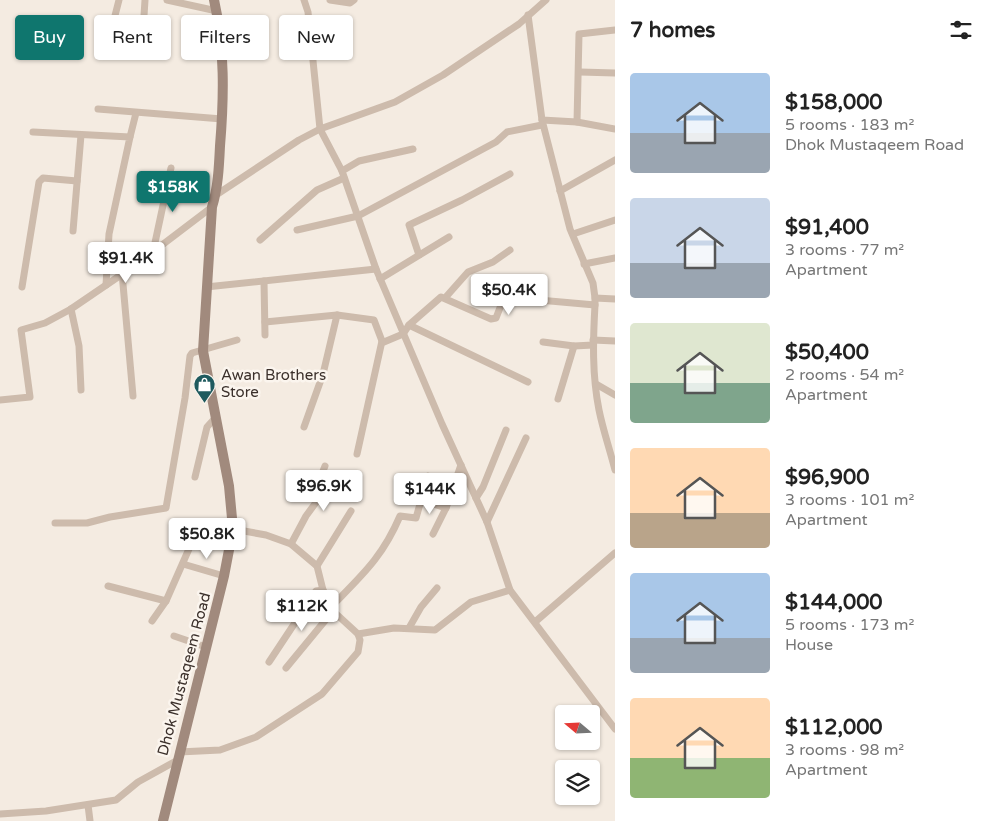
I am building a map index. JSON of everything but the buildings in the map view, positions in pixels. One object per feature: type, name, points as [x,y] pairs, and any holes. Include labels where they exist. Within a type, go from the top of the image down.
[{"type":"street","points":[[115,15],[119,0]]},
{"type":"street","points":[[144,15],[145,0]]},
{"type":"street","points":[[167,0],[217,11]]},
{"type":"street","name":"Dhok Mustaqeem Road","points":[[163,821],[224,576],[233,529],[229,486],[203,351],[212,207],[216,194],[224,72],[214,0]]},
{"type":"street","points":[[304,0],[308,12],[320,129],[343,175],[376,269],[403,334],[487,522],[510,590],[615,729]]},
{"type":"street","points":[[330,0],[350,3],[354,0]]},
{"type":"street","points":[[216,194],[298,140],[320,129],[395,102],[443,75],[528,16],[546,0]]},
{"type":"street","points":[[528,16],[542,123],[573,234],[593,283],[595,302],[593,342],[599,410],[615,470]]},
{"type":"street","points":[[576,122],[580,72],[579,34],[615,30]]},
{"type":"street","points":[[580,72],[615,73]]},
{"type":"street","points":[[98,109],[222,119]]},
{"type":"street","points":[[106,285],[109,234],[136,113]]},
{"type":"street","points":[[297,230],[358,216],[496,142],[507,132],[542,123],[576,122],[615,129]]},
{"type":"street","points":[[33,132],[130,137]]},
{"type":"street","points":[[73,231],[82,135]]},
{"type":"street","points":[[260,240],[317,190],[343,175],[359,161],[413,149]]},
{"type":"street","points":[[560,191],[615,160]]},
{"type":"street","points":[[153,252],[171,168]]},
{"type":"street","points":[[419,255],[409,225],[462,200],[510,174]]},
{"type":"street","points":[[22,287],[39,182],[43,178],[77,181]]},
{"type":"street","points":[[0,400],[30,397],[21,330],[45,323],[71,310],[153,252],[212,207]]},
{"type":"street","points":[[573,234],[615,220]]},
{"type":"street","points":[[380,279],[449,237]]},
{"type":"street","points":[[445,298],[468,272],[481,268],[510,250]]},
{"type":"street","points":[[584,264],[615,258]]},
{"type":"street","points":[[206,287],[376,269]]},
{"type":"street","points":[[122,273],[133,396]]},
{"type":"street","points":[[264,281],[265,335]]},
{"type":"street","points":[[382,341],[403,334],[409,325],[438,298],[445,298],[491,320],[496,318],[506,297],[595,302],[615,299]]},
{"type":"street","points":[[71,310],[79,346],[81,390]]},
{"type":"street","points":[[265,322],[336,315],[374,320],[382,341],[357,454]]},
{"type":"street","points":[[304,428],[323,374],[336,315]]},
{"type":"street","points":[[409,325],[528,382]]},
{"type":"street","points":[[55,523],[87,523],[110,517],[166,508],[185,398],[190,356],[192,353],[237,340]]},
{"type":"street","points":[[542,342],[574,346],[593,342],[615,341]]},
{"type":"street","points":[[558,399],[574,346]]},
{"type":"street","points":[[596,384],[615,395]]},
{"type":"street","points":[[195,477],[207,427],[216,417]]},
{"type":"street","points":[[476,498],[483,487],[506,430]]},
{"type":"street","points":[[487,522],[526,438]]},
{"type":"street","points":[[434,534],[446,508],[461,465]]},
{"type":"street","points":[[292,544],[306,516],[317,501],[318,484],[325,466]]},
{"type":"street","points":[[286,668],[332,609],[376,560],[391,537],[400,516],[416,518],[428,476]]},
{"type":"street","points":[[421,500],[446,508]]},
{"type":"street","points":[[317,566],[351,510]]},
{"type":"street","points":[[0,814],[46,811],[116,800],[138,782],[178,756],[220,750],[241,744],[256,737],[322,694],[358,652],[360,640],[358,634],[332,609],[323,590],[317,566],[292,544],[266,535],[233,529]]},
{"type":"street","points":[[152,621],[166,601],[192,542]]},
{"type":"street","points":[[535,622],[615,553]]},
{"type":"street","points":[[182,564],[224,576]]},
{"type":"street","points":[[108,586],[166,601]]},
{"type":"street","points":[[409,628],[421,607],[437,588]]},
{"type":"street","points":[[269,662],[316,591],[323,590]]},
{"type":"street","points":[[358,634],[409,628],[435,630],[471,602],[510,590]]},
{"type":"street","points":[[174,636],[206,647]]},
{"type":"street","points":[[88,805],[90,821]]},
{"type":"place","name":"Awan Brothers Store","points":[[205,403]]}]
